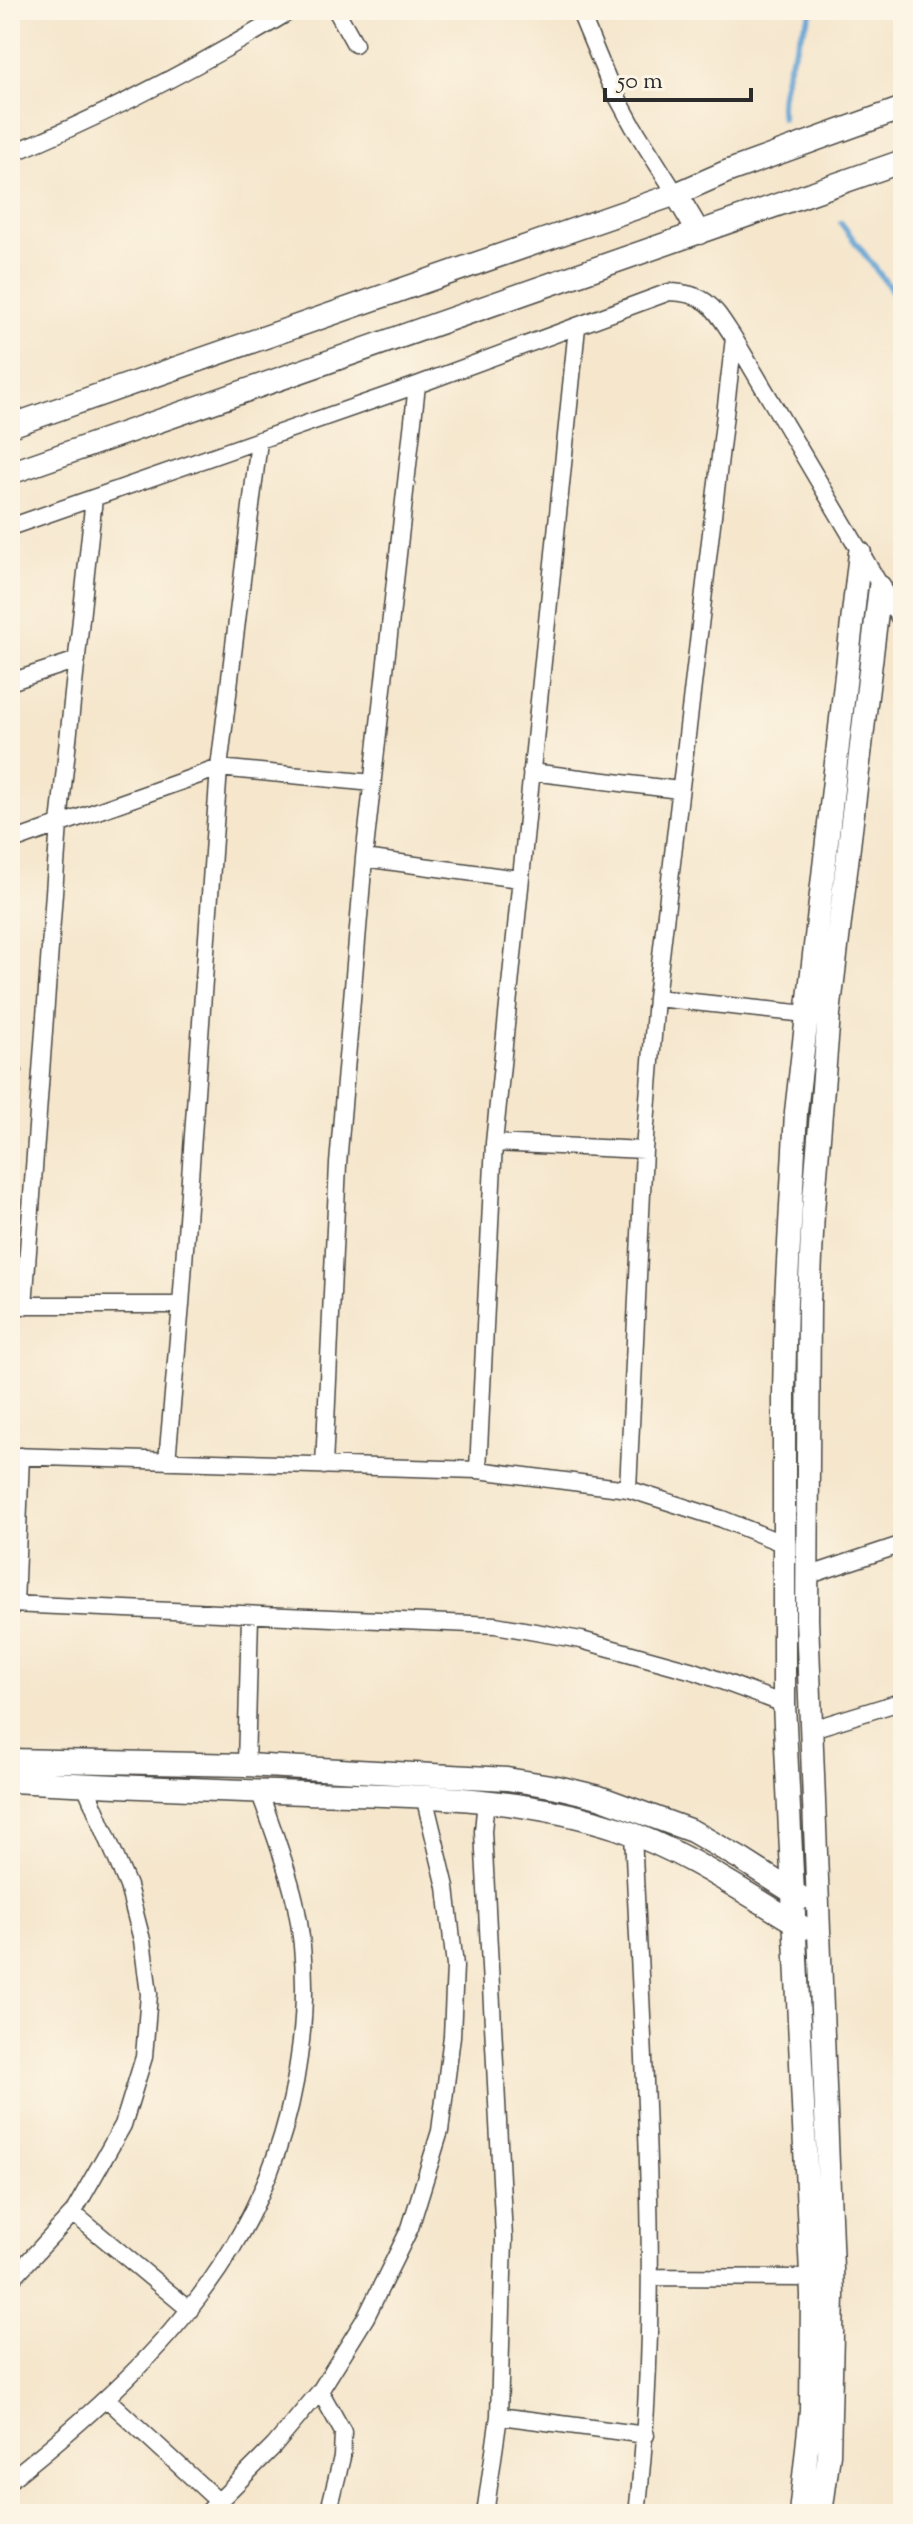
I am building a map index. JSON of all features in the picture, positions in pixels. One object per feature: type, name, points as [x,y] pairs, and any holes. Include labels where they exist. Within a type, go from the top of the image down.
[{"type":"street","points":[[10,154],[144,95],[292,10]]},
{"type":"street","points":[[336,10],[355,44]]},
{"type":"street","points":[[579,10],[609,82],[699,233]]},
{"type":"street","points":[[10,426],[676,194],[726,172],[903,108]]},
{"type":"street","points":[[10,473],[903,161]]},
{"type":"street","points":[[10,527],[417,385],[669,292],[688,292],[713,306],[734,338],[903,624]]},
{"type":"street","points":[[478,1470],[494,1143],[577,327]]},
{"type":"street","points":[[628,1489],[644,1150],[656,998],[734,338]]},
{"type":"street","points":[[324,1466],[338,1164],[364,858],[417,385]]},
{"type":"street","points":[[167,1461],[219,768],[259,441]]},
{"type":"street","points":[[94,498],[59,824],[17,1305],[181,1305]]},
{"type":"street","points":[[800,2514],[811,2411],[812,2278],[784,1704],[784,1394],[796,1112],[860,553]]},
{"type":"street","points":[[821,2514],[830,2441],[833,2295],[807,1576],[807,1396],[812,1241],[829,1014],[880,587]]},
{"type":"street","points":[[10,682],[77,660]]},
{"type":"street","points":[[10,842],[219,768],[373,783]]},
{"type":"street","points":[[531,772],[679,790]]},
{"type":"street","points":[[364,858],[519,879]]},
{"type":"street","points":[[656,998],[806,1014]]},
{"type":"street","points":[[494,1143],[644,1150]]},
{"type":"street","points":[[789,1240],[812,1241]]},
{"type":"street","points":[[784,1544],[722,1519],[628,1489],[478,1470],[15,1456],[12,1604],[495,1625],[581,1640],[697,1672],[784,1704]]},
{"type":"street","points":[[807,1576],[903,1544]]},
{"type":"street","points":[[246,1765],[250,1616]]},
{"type":"street","points":[[812,1729],[903,1701]]},
{"type":"street","points":[[10,1760],[246,1765],[507,1779],[557,1787],[599,1797],[692,1831],[818,1906]]},
{"type":"street","points":[[10,1781],[424,1796],[486,1800],[542,1809],[633,1834],[670,1849],[819,1936]]},
{"type":"street","points":[[10,2281],[73,2213],[123,2125],[144,2057],[149,1994],[142,1940],[128,1886],[85,1785]]},
{"type":"street","points":[[10,2480],[107,2399],[150,2357],[190,2310],[238,2241],[271,2171],[294,2099],[302,2040],[303,1961],[295,1902],[259,1791]]},
{"type":"street","points":[[206,2514],[274,2446],[320,2391],[366,2317],[410,2228],[440,2131],[452,2036],[455,1966],[446,1887],[424,1796]]},
{"type":"street","points":[[485,2514],[499,2416],[504,2238],[483,1831],[486,1800]]},
{"type":"street","points":[[633,1834],[651,2277],[646,2435],[637,2514]]},
{"type":"street","points":[[73,2213],[190,2310]]},
{"type":"street","points":[[651,2277],[812,2278]]},
{"type":"street","points":[[320,2391],[343,2432],[342,2457],[328,2514]]},
{"type":"street","points":[[107,2399],[219,2502]]},
{"type":"street","points":[[499,2416],[646,2435]]},
{"type":"waterway","points":[[782,118],[785,78],[813,10]]},
{"type":"waterway","points":[[841,223],[903,305]]}]
